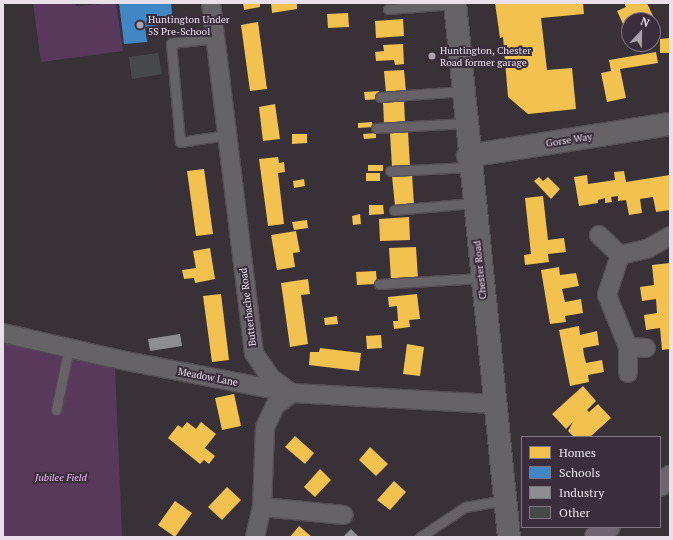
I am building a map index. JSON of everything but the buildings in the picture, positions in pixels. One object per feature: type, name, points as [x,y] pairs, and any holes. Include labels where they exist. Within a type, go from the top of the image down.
[{"type":"highway","points":[[661,484],[670,477]]},
{"type":"highway","points":[[596,537],[607,528]]},
{"type":"main road","name":"Chester Road","points":[[455,4],[473,203],[508,537]]},
{"type":"main road","name":"Gorse Way","points":[[469,161],[670,124]]},
{"type":"street","name":"Butterbache Road","points":[[211,3],[254,353],[271,378],[292,393]]},
{"type":"street","points":[[599,235],[620,255]]},
{"type":"street","points":[[620,255],[647,249],[670,236]]},
{"type":"street","points":[[620,255],[607,295],[628,348],[628,373]]},
{"type":"street","name":"Meadow Lane","points":[[3,333],[69,348],[292,393]]},
{"type":"street","points":[[628,348],[646,348]]},
{"type":"street","points":[[255,537],[262,507],[266,428],[275,406],[292,393],[495,404]]},
{"type":"street","points":[[262,507],[344,515]]},
{"type":"lane","points":[[388,9],[455,4]]},
{"type":"lane","points":[[216,38],[171,43],[180,142],[227,135]]},
{"type":"lane","points":[[380,97],[464,91]]},
{"type":"lane","points":[[376,128],[466,123]]},
{"type":"lane","points":[[390,171],[469,161]]},
{"type":"lane","points":[[394,210],[473,203]]},
{"type":"lane","points":[[379,284],[481,278]]},
{"type":"lane","points":[[56,410],[69,348]]},
{"type":"lane","points":[[420,537],[465,506],[503,500]]},
{"type":"green space","points":[[33,3],[75,3],[76,6],[116,3],[123,51],[41,62]]},
{"type":"green space","name":"Jubilee Field","points":[[3,338],[115,368],[122,537],[3,537]]},
{"type":"place","name":"Huntington Under 5S Pre-School","points":[[140,25]]},
{"type":"place","name":"Huntington, Chester Road former garage","points":[[432,56]]}]
